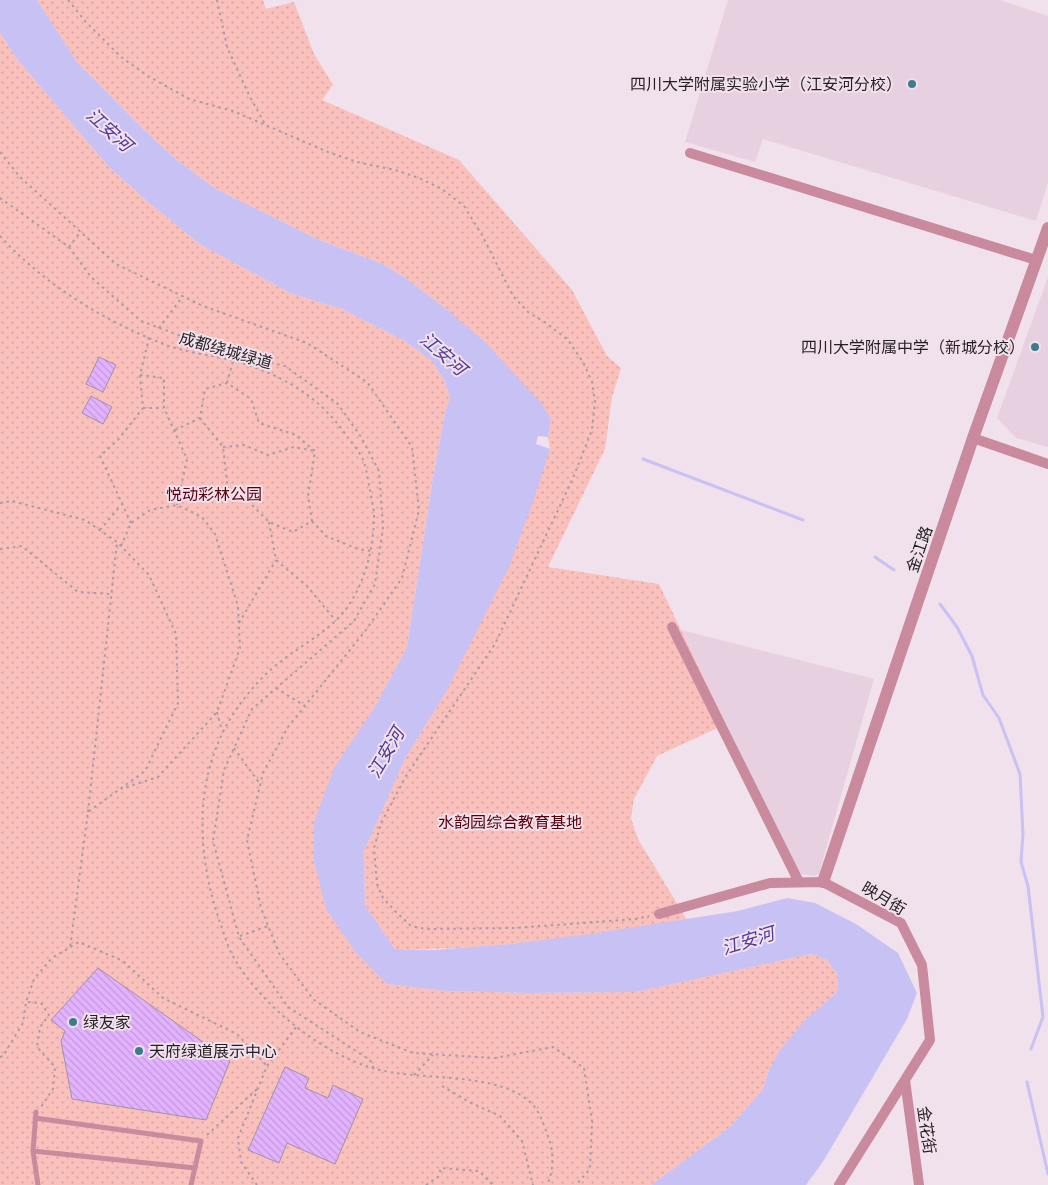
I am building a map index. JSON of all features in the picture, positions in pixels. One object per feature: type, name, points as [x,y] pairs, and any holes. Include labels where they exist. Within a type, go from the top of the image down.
[{"type":"street","points":[[690,153],[1036,260]]},
{"type":"street","name":"金江路","points":[[823,882],[973,438],[1048,228]]},
{"type":"street","points":[[973,438],[1048,464]]},
{"type":"street","points":[[672,627],[799,882]]},
{"type":"street","name":"映月街","points":[[659,914],[770,883],[823,882],[901,922],[922,965],[930,1040],[839,1185]]},
{"type":"street","name":"金花街","points":[[905,1080],[919,1185]]},
{"type":"lane","points":[[38,1185],[33,1150],[36,1116],[201,1141],[191,1185]]},
{"type":"lane","points":[[33,1150],[195,1168]]},
{"type":"path","points":[[68,0],[86,22],[121,57],[148,76],[189,99],[233,111],[328,152],[357,162],[395,170],[419,178],[442,190],[464,206],[482,235],[513,296],[528,312],[568,340],[583,362],[592,382],[595,402],[592,430],[573,478],[495,644],[406,776],[381,823],[374,848],[377,884],[383,898],[395,911],[412,926],[426,930],[515,928],[636,919],[659,914]]},
{"type":"path","points":[[217,0],[216,5],[227,47],[249,95],[266,126]]},
{"type":"path","points":[[0,152],[20,177],[116,264],[203,306],[306,343],[367,382],[412,447],[419,510],[402,578],[366,630],[288,727],[263,773],[247,840],[261,908],[279,953],[313,999],[360,1032],[412,1054],[495,1058],[553,1047],[584,1068],[592,1121],[590,1169],[576,1185]]},
{"type":"path","points":[[0,198],[69,247],[91,277],[141,321],[221,350],[285,366],[338,404],[361,437],[379,471],[383,527],[374,584],[354,621],[252,709],[224,770],[214,841],[239,937],[288,1007],[370,1060],[374,1069]]},
{"type":"path","points":[[69,247],[80,232]]},
{"type":"path","name":"成都绕城绿道","points":[[0,236],[10,247],[60,289],[103,317],[165,345],[233,361],[284,379],[312,397],[337,422],[363,459],[374,510],[371,551],[357,592],[336,621],[265,674],[245,698],[222,731],[207,777],[202,818],[205,867],[213,905],[232,956],[260,995],[296,1026],[328,1048],[374,1069],[426,1077],[485,1082],[508,1088],[532,1104],[541,1119],[552,1147],[551,1176],[547,1185]]},
{"type":"path","points":[[159,328],[183,296]]},
{"type":"path","points":[[130,523],[100,456],[118,440],[143,408],[140,375],[149,338]]},
{"type":"path","points":[[227,383],[233,361]]},
{"type":"path","points":[[140,375],[164,378],[164,408],[187,459],[177,505]]},
{"type":"path","points":[[227,383],[205,389],[200,418],[223,447],[228,491]]},
{"type":"path","points":[[227,383],[250,399],[259,423],[296,435],[316,451]]},
{"type":"path","points":[[143,408],[164,408]]},
{"type":"path","points":[[175,430],[200,418]]},
{"type":"path","points":[[223,447],[244,445],[268,455],[294,447],[316,451]]},
{"type":"path","points":[[316,451],[308,496],[312,521],[326,536],[358,549],[371,551]]},
{"type":"path","points":[[180,488],[194,492],[218,487],[242,495],[269,522],[293,532],[312,521]]},
{"type":"path","points":[[0,504],[12,501],[85,520],[117,542],[149,575],[176,634],[178,703],[145,771],[88,812]]},
{"type":"path","points":[[99,530],[121,505]]},
{"type":"path","points":[[119,790],[158,777],[217,712],[240,648],[238,606],[215,534],[202,517],[177,505],[150,510],[130,523],[121,546]]},
{"type":"path","points":[[269,522],[276,560],[307,586],[336,621]]},
{"type":"path","points":[[70,948],[88,812],[117,542]]},
{"type":"path","points":[[0,549],[22,546],[78,592],[111,594]]},
{"type":"path","points":[[239,623],[276,560]]},
{"type":"path","points":[[276,688],[305,706]]},
{"type":"path","points":[[217,712],[222,731]]},
{"type":"path","points":[[234,748],[260,784]]},
{"type":"path","points":[[239,937],[268,926]]},
{"type":"path","points":[[0,1057],[3,1056],[23,1023],[26,1002],[34,979],[52,958],[79,942],[123,961],[163,998],[237,1034],[267,1066]]},
{"type":"path","points":[[26,1002],[41,1003],[49,1015],[40,1027],[38,1047],[55,1067],[53,1089],[36,1116]]},
{"type":"path","points":[[257,1185],[242,1162],[238,1138],[267,1066],[296,1026]]},
{"type":"path","points":[[414,1075],[433,1054]]},
{"type":"path","points":[[442,1086],[469,1102],[500,1116],[522,1141],[533,1185]]},
{"type":"path","points":[[201,1141],[259,1087]]},
{"type":"path","points":[[426,1185],[438,1177],[441,1168],[479,1171],[492,1185]]},
{"type":"shaded area","name":"四川大学附属实验小学（江安河分校）","points":[[728,0],[1000,0],[1048,16],[1048,183],[1036,221],[763,139],[755,162],[685,142]]},
{"type":"shaded area","name":"四川大学附属中学（新城分校）","points":[[1048,277],[1048,447],[1016,438],[997,418]]},
{"type":"shaded area","points":[[681,630],[874,679],[819,874],[815,876],[800,874],[796,869]]},
{"type":"green space","name":"水韵园综合教育基地","points":[[37,0],[263,0],[266,9],[294,2],[314,54],[333,85],[322,100],[459,160],[572,290],[607,356],[621,368],[612,397],[605,449],[548,567],[659,584],[726,724],[657,756],[634,799],[631,818],[638,839],[687,920],[578,936],[505,944],[432,949],[395,949],[365,905],[364,851],[406,757],[445,694],[550,449],[548,437],[551,419],[449,311],[407,279],[383,264],[317,239],[216,189],[178,161],[144,130],[77,62]]},
{"type":"green space","name":"悦动彩林公园","points":[[0,33],[17,59],[109,167],[201,245],[292,294],[342,309],[405,341],[433,362],[445,382],[450,397],[445,413],[433,478],[407,647],[314,822],[387,984],[445,991],[529,993],[636,992],[811,954],[827,960],[838,975],[837,992],[804,1021],[769,1070],[763,1089],[730,1127],[651,1185],[0,1185]]},
{"type":"water","name":"江安河","points":[[0,0],[37,0],[77,62],[144,130],[178,161],[216,189],[317,239],[383,264],[407,279],[449,311],[487,344],[542,404],[551,419],[548,437],[538,436],[536,444],[550,449],[532,505],[509,567],[445,694],[406,757],[364,851],[365,905],[395,949],[434,950],[510,944],[590,934],[738,911],[787,898],[815,903],[856,924],[898,953],[917,993],[907,1019],[824,1160],[806,1185],[651,1185],[730,1127],[763,1089],[769,1070],[780,1050],[804,1021],[837,992],[838,975],[827,960],[811,954],[636,992],[529,993],[445,991],[387,984],[354,950],[326,909],[314,861],[314,822],[334,768],[376,705],[407,647],[433,478],[445,413],[450,397],[445,382],[433,362],[405,341],[342,309],[292,294],[201,245],[147,201],[109,167],[17,59],[0,33]]},
{"type":"building","points":[[99,357],[116,365],[103,392],[86,384]]},
{"type":"building","points":[[91,396],[112,407],[103,424],[82,413]]},
{"type":"building","name":"天府绿道展示中心","points":[[98,968],[230,1061],[206,1120],[72,1099],[61,1041],[65,1031],[51,1020]]},
{"type":"building","name":"天府绿道展示中心","points":[[285,1067],[309,1078],[305,1088],[328,1098],[333,1085],[363,1099],[335,1164],[287,1143],[279,1163],[248,1150]]},
{"type":"waterway","points":[[643,459],[803,520]]},
{"type":"waterway","points":[[875,557],[894,570]]},
{"type":"waterway","points":[[940,604],[957,627],[972,656],[983,695],[999,718],[1020,774],[1023,834],[1021,862],[1028,886],[1043,1017],[1031,1049]]},
{"type":"waterway","points":[[1027,1082],[1048,1174]]},
{"type":"place","name":"四川大学附属实验小学（江安河分校）","points":[[912,84]]},
{"type":"place","name":"四川大学附属中学（新城分校）","points":[[1035,347]]},
{"type":"place","name":"绿友家","points":[[73,1022]]},
{"type":"place","name":"天府绿道展示中心","points":[[139,1051]]}]
